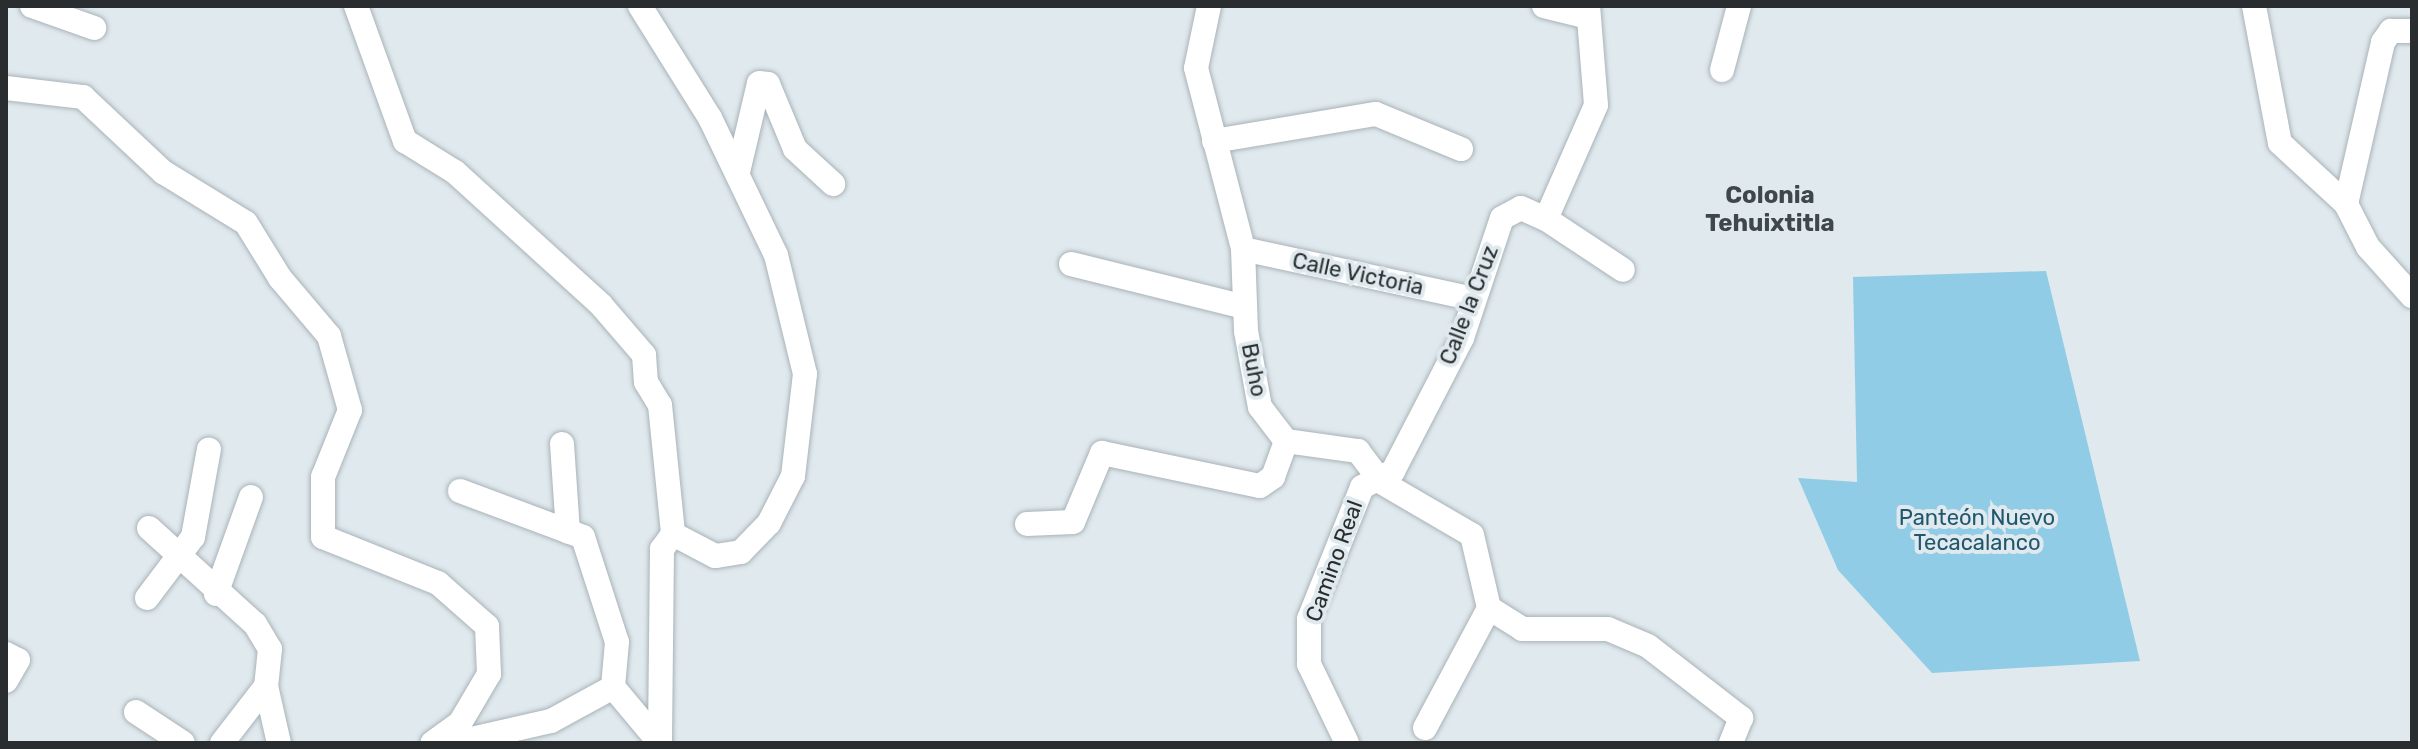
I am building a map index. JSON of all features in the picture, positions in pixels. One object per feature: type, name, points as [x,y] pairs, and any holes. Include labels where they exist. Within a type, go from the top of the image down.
[{"type":"street","points":[[32,6],[94,28]]},
{"type":"street","points":[[356,6],[405,141],[455,172],[601,305],[644,355],[646,382],[660,405],[673,534],[657,571],[666,720],[660,743]]},
{"type":"street","points":[[640,6],[738,172],[790,294],[805,374],[793,476],[769,523],[741,552],[715,556],[673,534]]},
{"type":"street","name":"Buho","points":[[1209,6],[1196,68],[1243,249],[1245,307],[1260,407],[1286,441]]},
{"type":"street","points":[[1544,6],[1588,11],[1596,105],[1546,219],[1623,270]]},
{"type":"street","points":[[1722,70],[1739,6]]},
{"type":"street","points":[[2254,6],[2280,143],[2346,204],[2368,247],[2412,296]]},
{"type":"street","points":[[2346,204],[2383,42],[2391,31],[2412,31]]},
{"type":"street","points":[[738,172],[759,83],[768,84],[795,149],[833,184]]},
{"type":"street","points":[[6,88],[83,97],[163,172],[246,223],[280,278],[329,336],[350,410],[323,477],[323,537],[438,583],[487,626],[489,674],[460,723],[432,743]]},
{"type":"street","points":[[1214,141],[1376,114],[1461,149]]},
{"type":"street","name":"Calle la Cruz","points":[[1381,482],[1455,352],[1509,211],[1546,219]]},
{"type":"street","name":"Calle Victoria","points":[[1243,249],[1474,299]]},
{"type":"street","points":[[1071,264],[1245,307]]},
{"type":"street","points":[[1027,524],[1073,522],[1102,453],[1260,486],[1273,477],[1286,441],[1358,451],[1381,482],[1472,535],[1489,608],[1425,728]]},
{"type":"street","points":[[562,444],[568,532]]},
{"type":"street","points":[[147,598],[181,559],[193,537],[209,449]]},
{"type":"street","name":"Camino Real","points":[[1347,743],[1309,664],[1309,619],[1362,487],[1381,482]]},
{"type":"street","points":[[460,491],[583,537],[617,642],[613,687],[660,743]]},
{"type":"street","points":[[216,594],[251,497]]},
{"type":"street","points":[[149,528],[216,594],[255,624],[270,649],[266,686],[279,743]]},
{"type":"street","points":[[1489,608],[1522,629],[1608,629],[1648,646],[1741,718],[1731,743]]},
{"type":"street","points":[[6,654],[18,660],[6,681]]},
{"type":"street","points":[[222,743],[266,686]]},
{"type":"street","points":[[454,743],[551,721],[613,687]]},
{"type":"street","points":[[136,712],[183,743]]},
{"type":"green space","name":"Panteón Nuevo Tecacalanco","points":[[2046,271],[2140,661],[1932,673],[1838,570],[1798,478],[1857,482],[1853,277]]},
{"type":"district","name":"Colonia Tehuixtitla","points":[[1770,210]]}]
